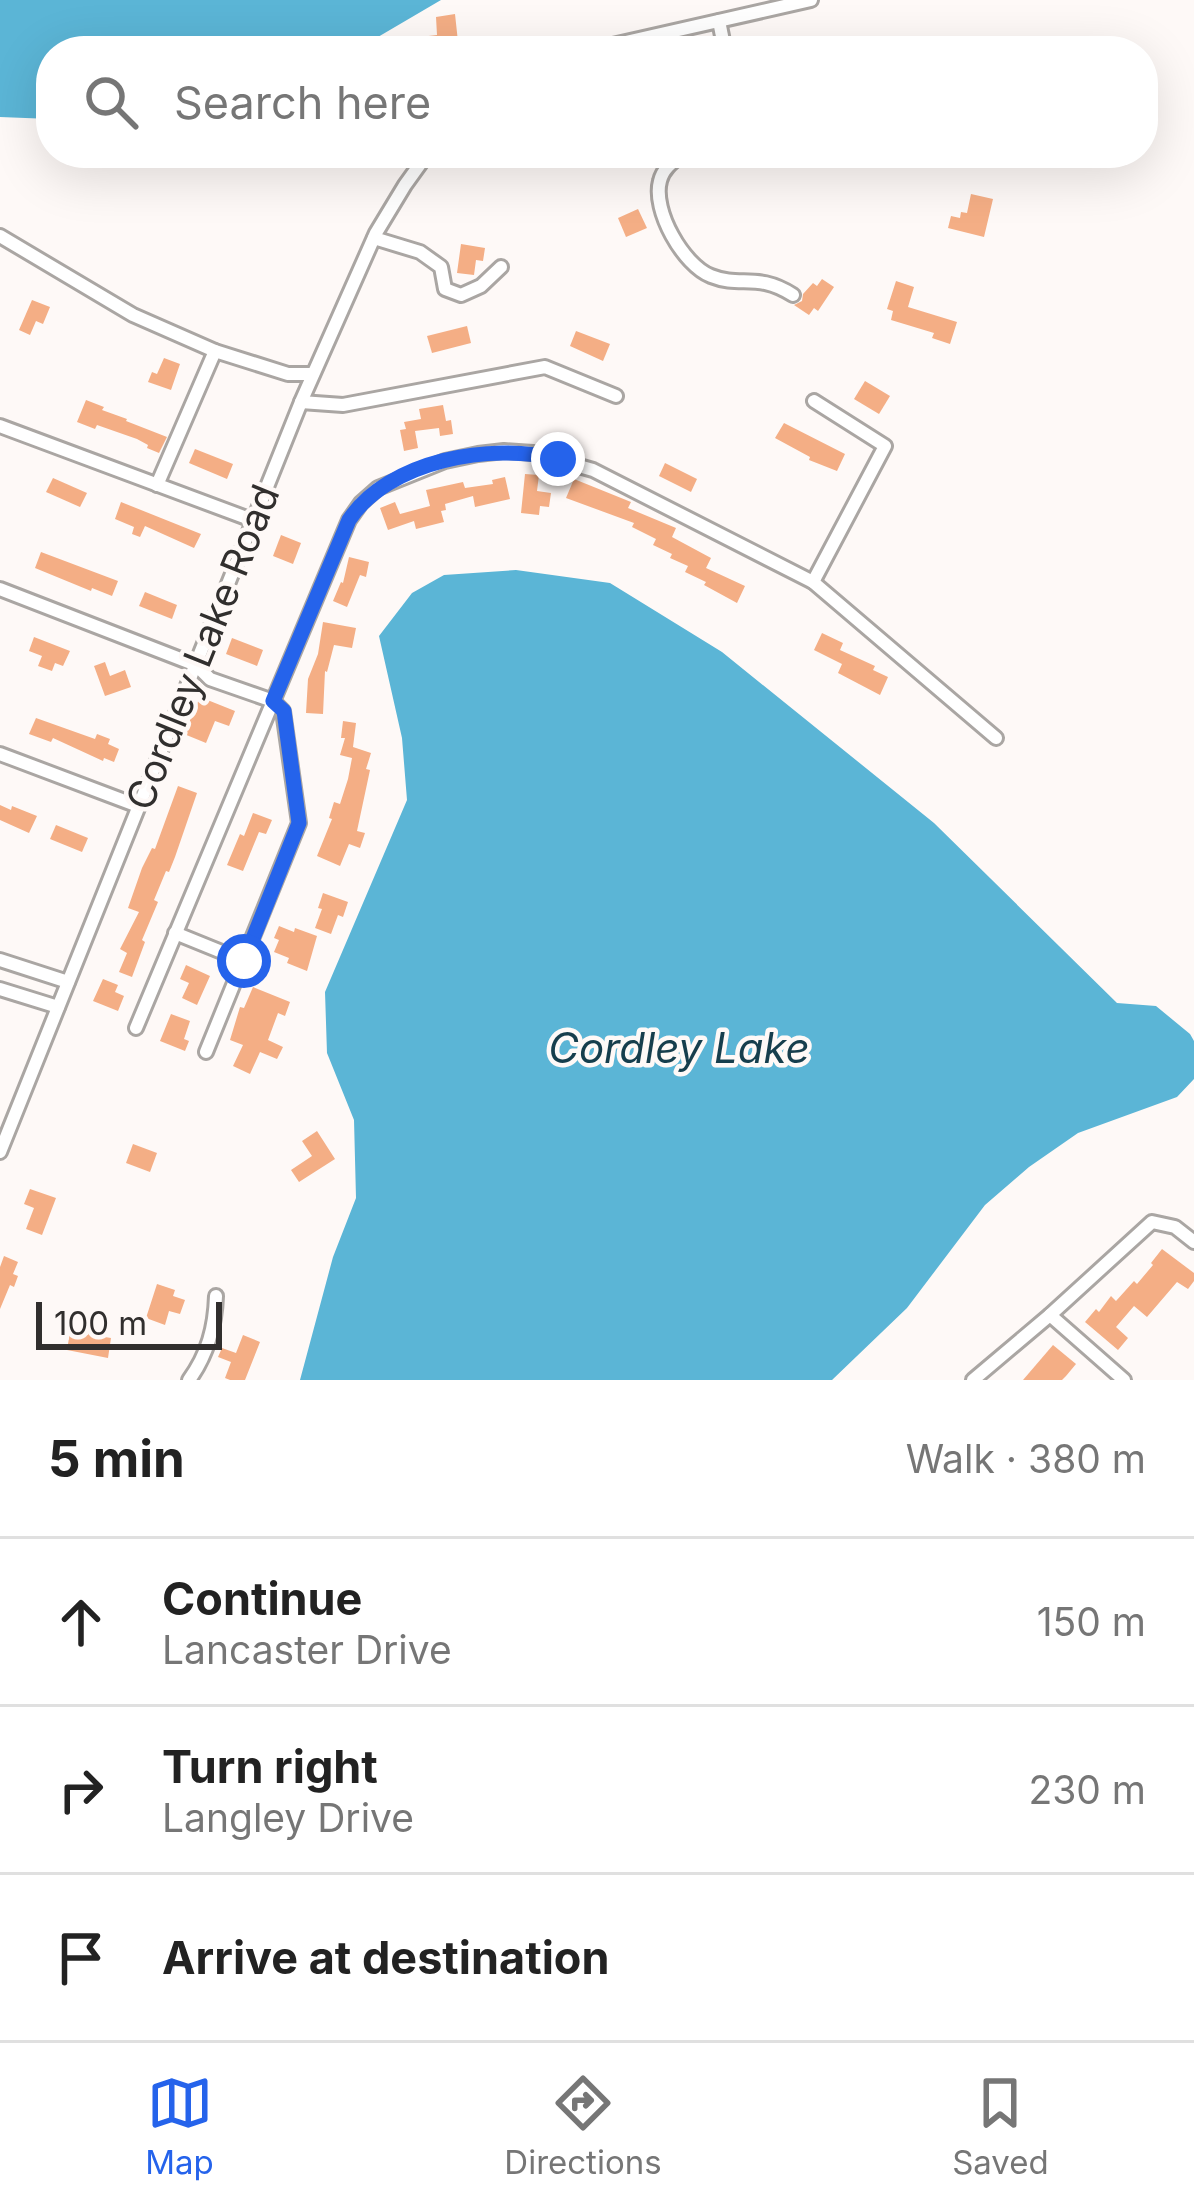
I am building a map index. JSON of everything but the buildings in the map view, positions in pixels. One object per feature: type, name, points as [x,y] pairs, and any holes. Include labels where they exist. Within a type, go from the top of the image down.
[{"type":"street","points":[[652,36],[811,0]]},
{"type":"street","points":[[719,21],[722,36]]},
{"type":"street","name":"Cordley Lake Road","points":[[0,1152],[301,402],[374,238],[417,168]]},
{"type":"street","points":[[666,168],[658,195],[672,236],[697,269],[719,279],[766,281],[793,295]]},
{"type":"street","points":[[0,236],[133,316],[215,351],[288,374],[314,374]]},
{"type":"street","points":[[374,238],[420,252],[441,267],[445,289],[461,296],[502,267]]},
{"type":"street","points":[[158,484],[215,351]]},
{"type":"street","points":[[301,402],[344,405],[544,367],[616,396]]},
{"type":"street","points":[[813,582],[885,446],[814,401]]},
{"type":"street","points":[[0,426],[252,520]]},
{"type":"street","points":[[136,1028],[349,520],[378,488],[403,476],[504,451],[533,453],[593,470],[813,582],[996,738]]},
{"type":"street","points":[[0,590],[196,665],[210,679],[273,701],[284,711],[299,823],[206,1052]]},
{"type":"street","points":[[0,754],[138,806]]},
{"type":"street","points":[[175,933],[244,961]]},
{"type":"street","points":[[0,960],[68,982]]},
{"type":"street","points":[[0,988],[58,1007]]},
{"type":"street","points":[[973,1380],[1152,1222],[1175,1227],[1194,1242]]},
{"type":"street","points":[[189,1380],[214,1324],[216,1296]]},
{"type":"street","points":[[1050,1315],[1124,1380]]},
{"type":"water","points":[[0,0],[441,0],[380,36],[36,36],[36,118],[0,117]]},
{"type":"water","name":"Cordley Lake","points":[[516,570],[610,583],[722,652],[934,823],[1117,1003],[1156,1006],[1194,1041],[1194,1079],[1177,1097],[1078,1133],[1029,1167],[985,1205],[907,1308],[832,1380],[300,1380],[333,1257],[356,1198],[354,1120],[327,1053],[325,992],[407,800],[402,738],[379,636],[412,593],[444,575]]},
{"type":"route","points":[[244,961],[299,823],[284,711],[273,701],[349,520],[378,488],[445,461],[504,451],[558,459]]}]
